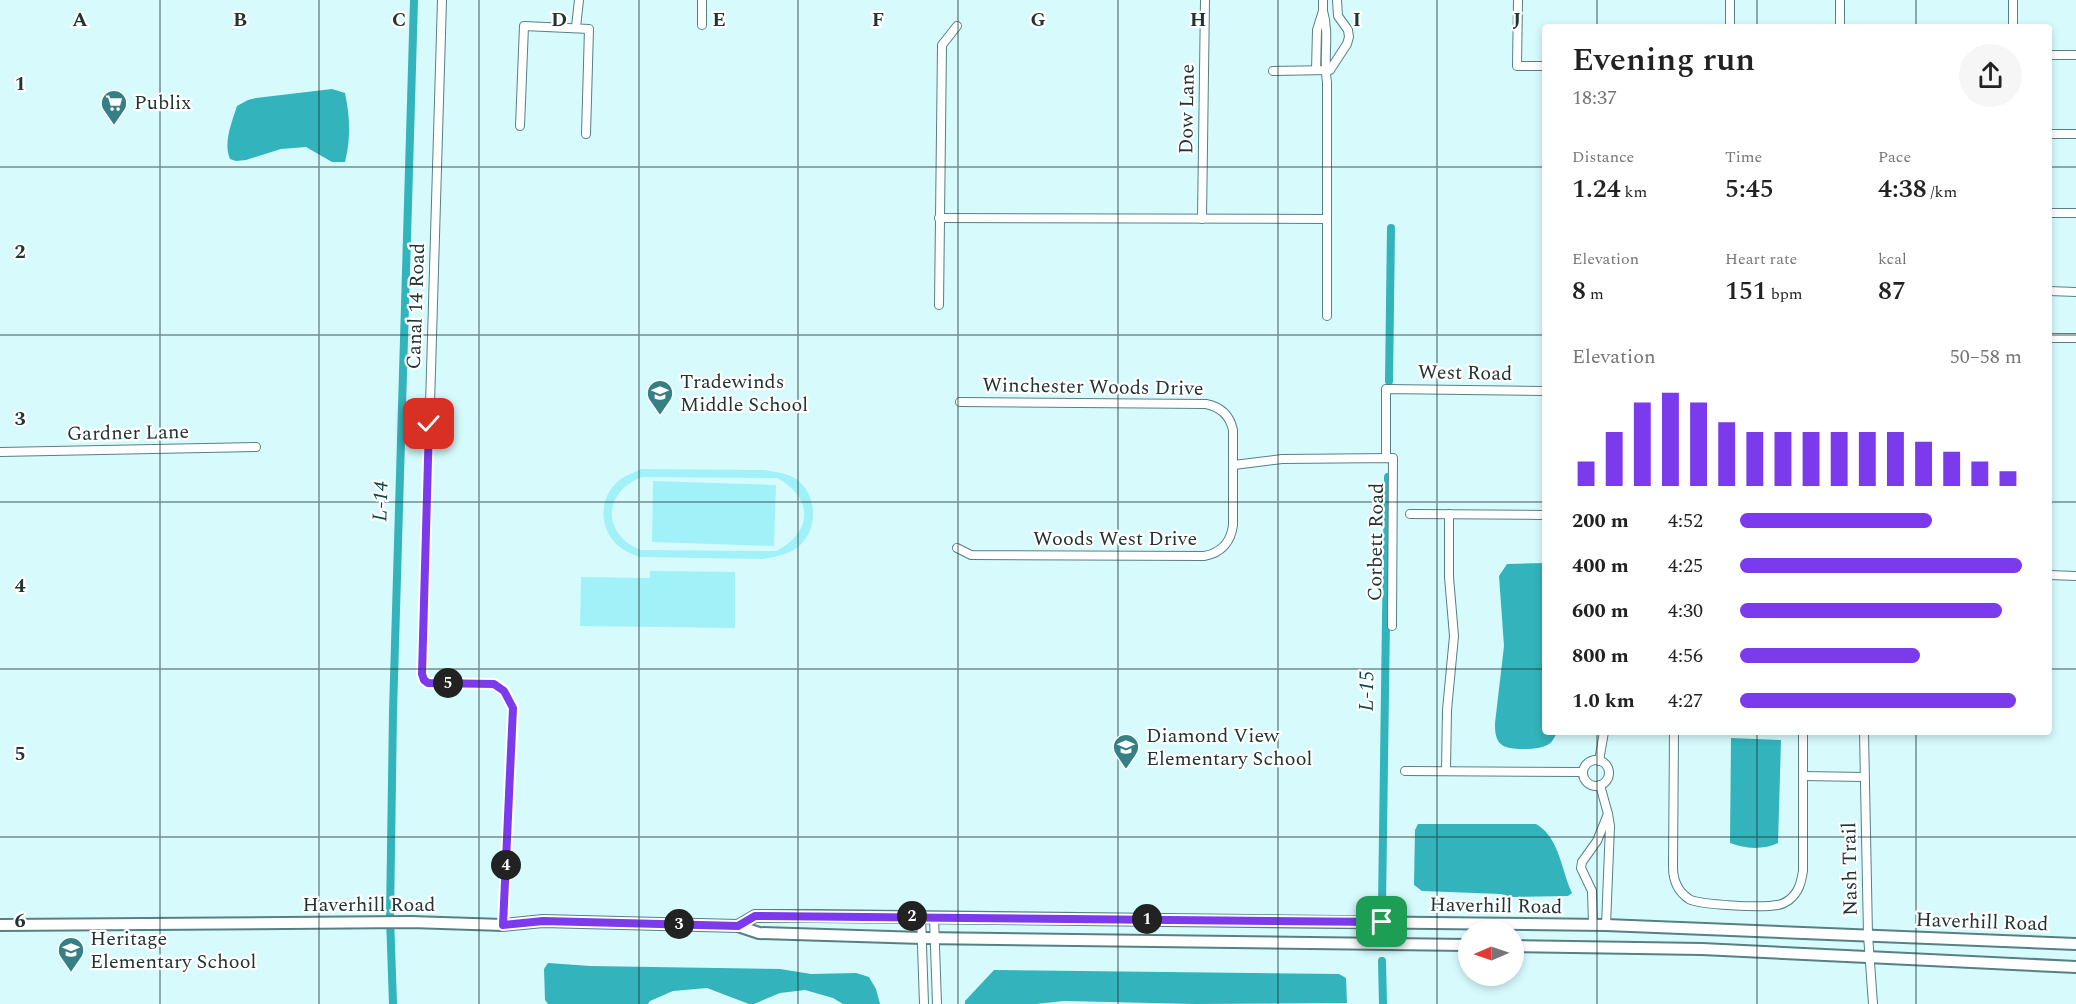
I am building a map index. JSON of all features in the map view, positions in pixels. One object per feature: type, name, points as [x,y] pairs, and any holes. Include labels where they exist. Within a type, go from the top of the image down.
[{"type":"street","name":"Canal 14 Road","points":[[442,0],[422,674],[428,683],[494,684],[504,691],[513,708],[503,925]]},
{"type":"street","points":[[576,27],[579,0]]},
{"type":"street","points":[[702,0],[702,25]]},
{"type":"street","name":"Dow Lane","points":[[1202,219],[1205,0]]},
{"type":"street","points":[[1323,0],[1316,48],[1320,70],[1327,82],[1327,316]]},
{"type":"street","points":[[1273,70],[1330,70],[1349,37],[1348,30],[1338,16],[1337,0]]},
{"type":"street","points":[[1518,0],[1517,66],[1542,66]]},
{"type":"street","points":[[1730,0],[1730,24]]},
{"type":"street","points":[[1840,0],[1840,24]]},
{"type":"street","points":[[2013,0],[2013,24]]},
{"type":"street","points":[[1320,70],[1325,48],[1326,19],[1323,11]]},
{"type":"street","points":[[520,126],[524,26],[576,27],[589,29],[586,134]]},
{"type":"street","points":[[939,305],[942,45],[957,26]]},
{"type":"street","points":[[1316,48],[1325,48],[1340,54]]},
{"type":"street","points":[[2052,55],[2076,55]]},
{"type":"street","points":[[2052,134],[2076,134]]},
{"type":"street","points":[[2052,213],[2076,213]]},
{"type":"street","points":[[939,218],[1327,219]]},
{"type":"street","points":[[2052,291],[2076,292]]},
{"type":"street","points":[[2052,338],[2076,338]]},
{"type":"street","name":"West Road","points":[[1386,389],[1542,391]]},
{"type":"street","name":"Corbett Road","points":[[1386,389],[1390,458],[1392,626]]},
{"type":"street","name":"Winchester Woods Drive","points":[[960,402],[1206,404],[1222,411],[1232,424],[1234,465]]},
{"type":"street","name":"Gardner Lane","points":[[0,452],[256,447]]},
{"type":"street","points":[[1234,465],[1282,459],[1390,458]]},
{"type":"street","name":"Woods West Drive","points":[[957,548],[970,555],[1210,555],[1224,546],[1232,531],[1234,465]]},
{"type":"street","points":[[1410,514],[1542,514]]},
{"type":"street","points":[[1446,771],[1447,710],[1454,636],[1449,577],[1449,514]]},
{"type":"street","points":[[2052,575],[2076,576]]},
{"type":"street","points":[[1599,761],[1603,735]]},
{"type":"street","points":[[1674,735],[1673,879],[1682,894],[1698,903],[1775,906],[1789,900],[1801,884],[1803,871],[1803,735]]},
{"type":"street","name":"Nash Trail","points":[[1864,735],[1868,957],[1873,1004]]},
{"type":"street","points":[[1599,761],[1606,766],[1608,775],[1604,783],[1596,786],[1588,783],[1583,772],[1588,763],[1599,761]]},
{"type":"street","points":[[1405,771],[1583,772]]},
{"type":"street","points":[[1803,776],[1864,777]]},
{"type":"street","points":[[1600,785],[1610,826],[1606,925]]},
{"type":"street","points":[[1593,925],[1592,891],[1581,868],[1585,857],[1597,842],[1608,814]]},
{"type":"street","name":"Haverhill Road","points":[[738,926],[755,916],[934,916],[1606,925],[2076,944]]},
{"type":"street","points":[[921,916],[924,1004]]},
{"type":"street","points":[[934,916],[937,1004]]},
{"type":"street","name":"Haverhill Road","points":[[0,925],[366,922],[503,925],[543,921],[738,926],[759,933],[922,938],[1458,945]]},
{"type":"street","points":[[1382,922],[1382,944]]},
{"type":"street","name":"Haverhill Road","points":[[1524,946],[1702,949],[2076,967]]},
{"type":"shaded area","points":[[332,89],[345,93],[347,102],[349,136],[345,162],[332,162],[306,147],[281,149],[246,160],[230,159],[227,146],[237,106],[256,98]]},
{"type":"shaded area","points":[[641,469],[764,470],[786,475],[799,481],[810,496],[812,524],[805,540],[794,550],[762,559],[640,557],[624,550],[615,542],[607,531],[603,514],[611,489],[624,477]],"holes":[[[642,477],[777,478],[797,495],[803,504],[804,515],[803,525],[797,534],[776,551],[641,550],[628,543],[619,534],[614,524],[612,514],[619,493]]]},
{"type":"shaded area","points":[[653,481],[776,485],[774,546],[652,542]]},
{"type":"shaded area","points":[[1542,563],[1542,735],[1556,735],[1552,742],[1533,749],[1518,749],[1502,745],[1495,729],[1504,646],[1499,576],[1507,564]]},
{"type":"shaded area","points":[[650,571],[735,572],[735,628],[580,626],[581,577],[650,578]]},
{"type":"shaded area","points":[[1731,738],[1781,740],[1778,843],[1754,848],[1730,843]]},
{"type":"shaded area","points":[[1418,824],[1536,824],[1544,830],[1555,846],[1572,893],[1568,896],[1511,897],[1501,894],[1422,891],[1414,885],[1415,830]]},
{"type":"shaded area","points":[[548,963],[590,966],[780,969],[811,974],[856,973],[869,977],[876,989],[880,1004],[843,1004],[833,998],[805,990],[780,993],[749,1004],[707,988],[673,991],[648,1004],[548,1004],[545,1000],[544,969]]},
{"type":"shaded area","points":[[994,970],[1339,974],[1346,978],[1347,1003],[1195,1004],[1064,1001],[1036,1004],[965,1004],[965,1001]]},
{"type":"waterway","name":"L-14","points":[[393,1004],[390,917],[393,712],[414,0]]},
{"type":"waterway","name":"L-15","points":[[1389,381],[1391,228]]},
{"type":"waterway","name":"L-15","points":[[1382,905],[1388,477]]},
{"type":"waterway","name":"L-15","points":[[1382,961],[1383,1004]]},
{"type":"place","name":"Publix","points":[[114,126]]},
{"type":"place","name":"Tradewinds Middle School","points":[[660,416]]},
{"type":"place","name":"Diamond View Elementary School","points":[[1126,770]]},
{"type":"place","name":"Heritage Elementary School","points":[[71,973]]},
{"type":"route","points":[[429,424],[422,674],[428,683],[494,684],[504,691],[513,708],[503,925],[543,921],[738,926],[755,916],[1382,922]]}]
